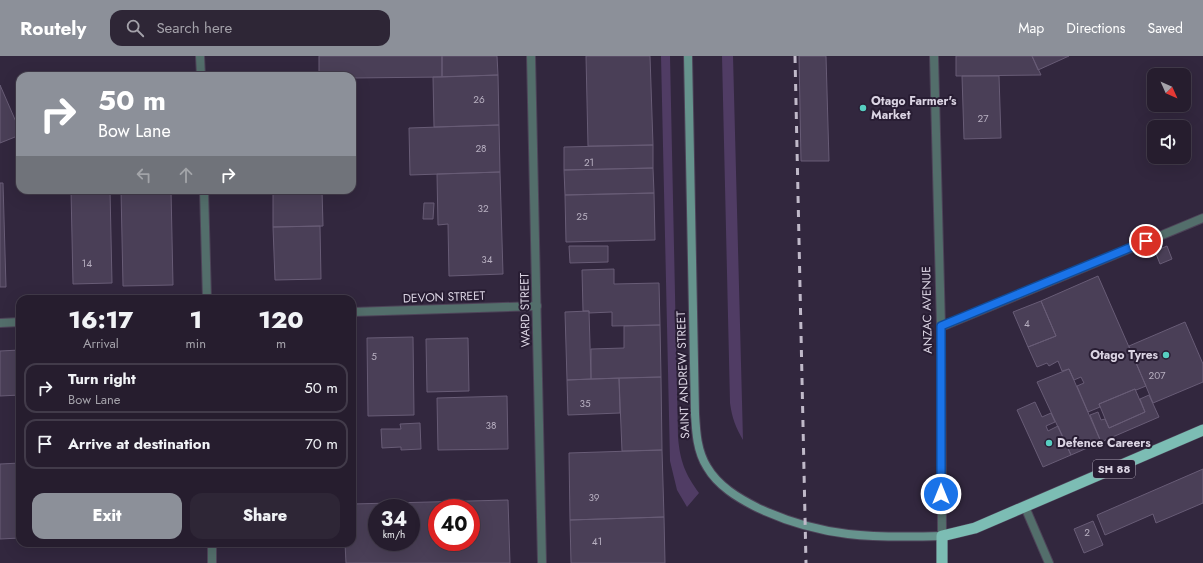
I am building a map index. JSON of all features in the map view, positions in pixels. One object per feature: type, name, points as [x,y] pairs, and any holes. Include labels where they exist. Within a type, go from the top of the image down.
[{"type":"highway","name":"SAINT ANDREW STREET","points":[[942,536],[975,528],[1203,430]]},
{"type":"highway","name":"ANZAC AVENUE","points":[[942,536],[942,563]]},
{"type":"main road","name":"SAINT ANDREW STREET","points":[[688,56],[695,414],[696,434],[700,451],[707,467],[715,478],[728,490],[743,500],[776,516],[805,527],[843,534],[880,537],[942,536]]},
{"type":"street","points":[[200,56],[201,72]]},
{"type":"street","name":"WARD STREET","points":[[531,56],[542,563]]},
{"type":"street","name":"ANZAC AVENUE","points":[[934,56],[941,326],[942,536]]},
{"type":"street","points":[[204,194],[207,295]]},
{"type":"street","points":[[941,326],[1203,218]]},
{"type":"street","name":"DEVON STREET","points":[[356,312],[537,306]]},
{"type":"street","points":[[0,323],[16,322]]},
{"type":"street","points":[[1025,507],[1049,563]]},
{"type":"street","points":[[212,547],[212,563]]},
{"type":"shaded area","points":[[661,56],[670,56],[678,437],[684,467],[690,480],[699,493],[687,507],[677,490],[670,461]]},
{"type":"shaded area","points":[[722,56],[733,56],[743,440],[735,423],[730,403]]},
{"type":"building","points":[[319,56],[442,56],[442,77],[356,78],[356,72],[319,72]]},
{"type":"building","points":[[442,56],[497,56],[498,75],[442,77]]},
{"type":"building","points":[[586,56],[650,56],[653,145],[588,146]]},
{"type":"building","points":[[799,56],[826,56],[829,161],[801,161]]},
{"type":"building","points":[[956,56],[1032,56],[1041,75],[956,76]]},
{"type":"building","points":[[1032,56],[1069,56],[1038,70]]},
{"type":"building","points":[[498,75],[499,125],[434,127],[433,77]]},
{"type":"building","points":[[962,76],[999,76],[1001,138],[964,139]]},
{"type":"building","points":[[0,85],[16,122],[16,137],[0,143]]},
{"type":"building","points":[[499,125],[500,172],[410,175],[409,128]]},
{"type":"building","points":[[653,145],[653,168],[564,170],[564,147]]},
{"type":"building","points":[[653,168],[654,193],[565,195],[564,170]]},
{"type":"building","points":[[500,172],[503,274],[449,276],[448,224],[438,225],[437,174]]},
{"type":"building","points":[[0,183],[3,183],[6,287],[0,287]]},
{"type":"building","points":[[654,193],[655,240],[566,242],[565,195]]},
{"type":"building","points":[[71,194],[110,194],[112,283],[73,284]]},
{"type":"building","points":[[121,194],[171,194],[173,285],[123,286]]},
{"type":"building","points":[[273,194],[322,194],[323,226],[273,227]]},
{"type":"building","points":[[424,203],[434,203],[433,219],[423,219]]},
{"type":"building","points":[[320,226],[321,279],[275,280],[273,227]]},
{"type":"building","points":[[569,246],[608,246],[608,262],[570,263]]},
{"type":"building","points":[[1167,246],[1172,259],[1160,264],[1155,251]]},
{"type":"building","points":[[614,269],[614,284],[659,283],[660,325],[612,326],[612,312],[589,313],[589,311],[583,311],[582,270]]},
{"type":"building","points":[[1098,276],[1146,386],[1099,404],[1100,407],[1088,412],[1077,386],[1084,383],[1081,377],[1074,380],[1069,369],[1062,371],[1058,361],[1049,366],[1047,363],[1037,367],[1028,347],[1056,336],[1041,301]]},
{"type":"building","points":[[1041,301],[1056,336],[1028,347],[1013,312]]},
{"type":"building","points":[[589,311],[591,379],[567,380],[565,312]]},
{"type":"building","name":"Otago Tyres","points":[[1185,322],[1203,364],[1203,382],[1153,403],[1129,346]]},
{"type":"building","points":[[660,325],[661,377],[591,379],[591,349],[624,348],[624,326]]},
{"type":"building","points":[[413,337],[414,415],[368,416],[367,338]]},
{"type":"building","points":[[468,338],[469,391],[427,392],[426,339]]},
{"type":"building","points":[[16,350],[16,395],[0,396],[0,351]]},
{"type":"building","points":[[1069,369],[1101,442],[1071,455],[1037,382]]},
{"type":"building","points":[[661,377],[662,450],[622,451],[619,378]]},
{"type":"building","points":[[619,378],[620,413],[568,415],[567,380]]},
{"type":"building","points":[[1135,389],[1145,412],[1109,428],[1099,404]]},
{"type":"building","points":[[1149,395],[1159,417],[1101,442],[1090,415],[1098,412],[1101,420],[1105,419],[1109,428],[1145,412],[1140,399]]},
{"type":"building","points":[[507,396],[508,449],[438,450],[437,398]]},
{"type":"building","name":"Defence Careers","points":[[1035,402],[1042,417],[1051,413],[1055,422],[1046,426],[1048,431],[1058,426],[1071,455],[1043,467],[1017,410]]},
{"type":"building","points":[[420,423],[421,449],[401,450],[401,447],[382,448],[381,429],[401,429],[400,424]]},
{"type":"building","points":[[662,450],[664,517],[570,520],[569,453]]},
{"type":"building","points":[[16,463],[16,538],[0,539],[0,464]]},
{"type":"building","points":[[1203,469],[1203,503],[1156,523],[1153,514],[1105,535],[1097,515]]},
{"type":"building","points":[[508,500],[510,563],[346,563],[345,547],[356,547],[356,504],[368,504],[368,551],[420,551],[420,502],[428,502],[428,551],[480,551],[480,501]]},
{"type":"building","points":[[664,517],[665,563],[571,563],[570,520]]},
{"type":"building","points":[[1093,521],[1103,545],[1084,553],[1074,529]]},
{"type":"railway","points":[[795,56],[806,563]]},
{"type":"place","name":"Otago Farmer's Market","points":[[863,108]]},
{"type":"place","name":"Otago Tyres","points":[[1166,355]]},
{"type":"place","name":"Defence Careers","points":[[1049,443]]},
{"type":"route","points":[[941,494],[941,326],[1146,241]]}]
